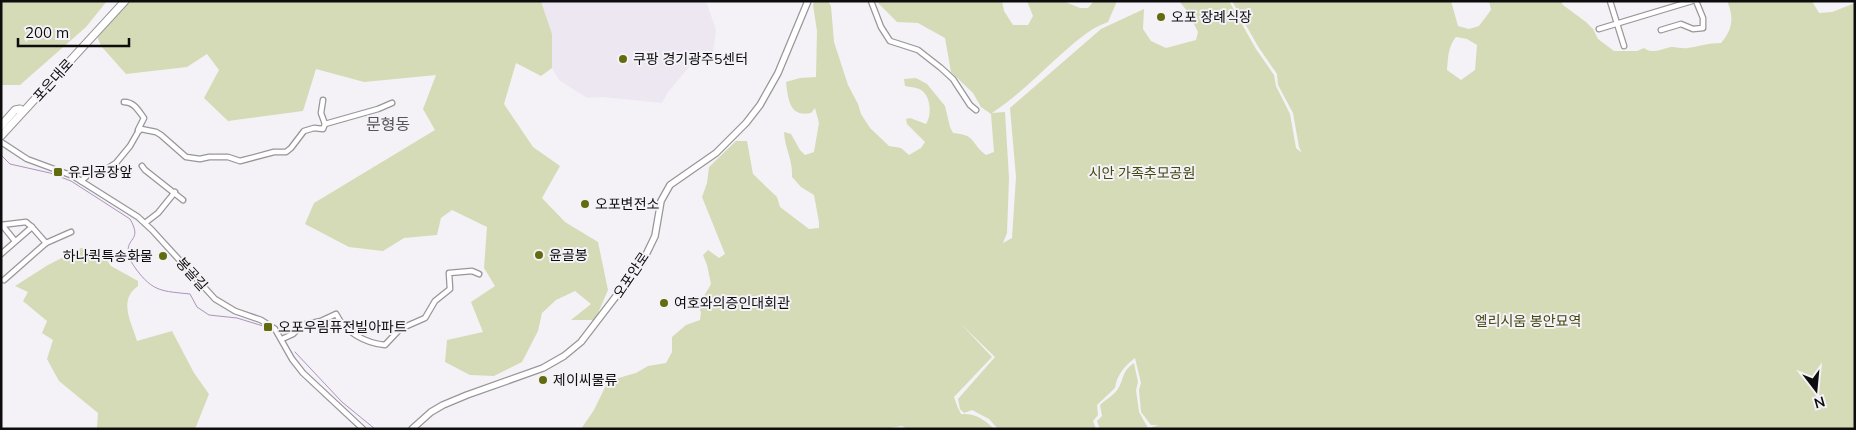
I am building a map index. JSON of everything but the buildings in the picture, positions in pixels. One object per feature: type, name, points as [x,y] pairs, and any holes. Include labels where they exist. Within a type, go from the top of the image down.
[{"type":"highway","name":"포은대로","points":[[1,136],[119,1]]},
{"type":"highway","name":"포은대로","points":[[22,110],[125,1]]},
{"type":"highway","points":[[1,126],[15,110],[22,110]]},
{"type":"highway","points":[[1,130],[22,110]]},
{"type":"highway","points":[[1,142],[22,117],[22,110]]},
{"type":"street","name":"오포안로","points":[[412,429],[431,412],[443,405],[543,368],[564,356],[581,342],[643,262],[655,236],[662,201],[670,185],[716,153],[754,114],[763,101],[778,73],[808,1]]},
{"type":"street","points":[[871,1],[881,27],[890,41],[918,50],[953,78],[970,105],[976,110]]},
{"type":"street","points":[[1610,1],[1624,46]]},
{"type":"street","points":[[1599,29],[1692,1]]},
{"type":"street","points":[[1661,30],[1681,24],[1693,29],[1703,28],[1703,18],[1696,1]]},
{"type":"street","points":[[323,100],[321,112],[325,124]]},
{"type":"street","points":[[81,180],[88,174],[102,172],[116,163],[130,146],[138,132],[144,118],[130,102],[124,102]]},
{"type":"street","points":[[138,132],[144,130],[156,132],[186,157],[200,160],[209,157],[228,157],[240,161],[274,152],[288,151],[304,131],[314,128],[322,129],[325,124],[378,109],[392,103]]},
{"type":"street","name":"봉골길","points":[[1,142],[27,159],[81,180],[128,209],[145,223],[215,299],[235,312],[270,325],[275,329],[292,359],[303,373],[363,429]]},
{"type":"street","points":[[142,166],[184,200]]},
{"type":"street","points":[[145,223],[158,213],[175,192]]},
{"type":"street","points":[[15,240],[2,225],[22,221],[29,224],[46,244]]},
{"type":"street","points":[[1,254],[32,227]]},
{"type":"street","points":[[4,280],[46,244],[71,232]]},
{"type":"street","points":[[282,339],[293,334],[302,325],[321,321],[336,314],[341,323],[351,332],[374,344],[385,345],[400,329],[425,318],[435,301],[450,289],[449,274],[472,271],[479,274]]},
{"type":"shaded area","points":[[541,1],[706,1],[716,30],[713,51],[705,59],[690,66],[668,92],[662,103],[602,97],[587,98],[559,80],[552,68],[552,34]]},
{"type":"green space","points":[[1,1],[107,1],[86,27],[20,85],[1,85]]},
{"type":"green space","points":[[130,1],[541,1],[552,34],[552,68],[541,76],[516,63],[504,104],[533,147],[560,166],[542,198],[565,222],[598,242],[608,290],[595,320],[571,320],[591,304],[575,291],[556,300],[542,313],[538,331],[522,362],[494,376],[470,375],[445,362],[447,340],[483,332],[471,302],[495,286],[484,268],[487,227],[452,210],[441,218],[437,235],[404,238],[383,251],[349,247],[305,224],[314,203],[435,130],[423,109],[436,75],[364,82],[316,69],[303,111],[228,121],[204,98],[219,70],[207,54],[187,67],[126,74],[101,46],[97,36]]},
{"type":"green space","points":[[814,1],[828,1],[831,6],[834,42],[848,85],[861,114],[870,128],[889,146],[901,148],[909,155],[921,148],[925,142],[907,124],[906,119],[910,118],[926,124],[929,116],[929,101],[924,93],[917,88],[905,86],[904,79],[916,78],[927,84],[945,106],[953,133],[961,134],[973,140],[986,155],[994,152],[991,114],[981,107],[973,93],[951,72],[945,38],[918,23],[897,22],[876,1],[1002,1],[1004,11],[1013,25],[1028,25],[1033,16],[1027,1],[1063,1],[1080,8],[1088,8],[1094,1],[1117,1],[1108,22],[1081,37],[1018,94],[992,113],[1005,112],[1009,178],[1007,233],[1003,243],[1012,238],[1016,177],[1010,108],[1101,29],[1144,9],[1143,29],[1151,41],[1166,48],[1196,40],[1198,32],[1188,12],[1179,1],[1229,1],[1256,49],[1274,75],[1276,86],[1290,114],[1296,148],[1302,153],[1299,147],[1293,113],[1278,85],[1277,74],[1259,48],[1232,1],[1451,1],[1458,26],[1469,29],[1479,26],[1491,10],[1489,1],[1561,1],[1563,5],[1593,29],[1598,39],[1614,51],[1637,51],[1644,48],[1654,51],[1672,47],[1686,48],[1721,43],[1728,33],[1731,23],[1731,12],[1727,1],[1812,1],[1819,13],[1832,12],[1855,3],[1855,429],[1100,429],[1097,421],[1102,416],[1100,405],[1118,390],[1126,371],[1134,363],[1138,382],[1136,390],[1139,412],[1148,428],[1159,425],[1151,425],[1141,412],[1139,390],[1141,383],[1135,358],[1122,371],[1115,388],[1097,405],[1098,415],[1093,421],[1096,429],[998,429],[989,419],[972,410],[964,413],[960,409],[958,399],[995,357],[961,324],[992,357],[954,397],[961,414],[979,417],[994,429],[908,429],[902,426],[883,429],[581,429],[594,410],[608,381],[636,373],[648,366],[666,363],[672,352],[672,337],[686,325],[700,320],[701,313],[697,301],[704,296],[711,284],[703,255],[708,250],[719,258],[725,254],[702,197],[707,183],[709,167],[736,141],[747,141],[753,174],[777,197],[780,207],[809,229],[819,228],[814,195],[801,187],[792,177],[784,132],[791,134],[805,155],[814,152],[819,123],[815,108],[811,113],[804,114],[794,110],[789,100],[786,82],[800,78],[816,77],[817,31]],"holes":[[[1456,37],[1467,39],[1477,45],[1475,70],[1461,80],[1447,70],[1448,57],[1451,44]]]},
{"type":"green space","points":[[81,248],[104,256],[111,266],[138,281],[138,286],[132,292],[127,304],[129,318],[137,341],[172,331],[194,373],[209,394],[195,429],[97,429],[98,413],[59,381],[47,359],[53,340],[42,333],[47,321],[23,301],[28,292],[15,286],[48,265]]},
{"type":"waterway","points":[[1,155],[10,164],[50,173],[71,181],[130,219],[135,231],[128,251],[130,260],[142,277],[153,286],[165,291],[190,294],[197,307],[209,315],[237,318],[263,326]]},
{"type":"waterway","points":[[295,352],[342,402],[375,429]]},
{"type":"place","name":"오포 장례식장","points":[[1161,17]]},
{"type":"place","name":"쿠팡 경기광주5센터","points":[[623,59]]},
{"type":"place","name":"유리공장앞","points":[[58,172]]},
{"type":"place","name":"오포변전소","points":[[585,204]]},
{"type":"place","name":"윤골봉","points":[[539,255]]},
{"type":"place","name":"하나퀵특송화물","points":[[163,256]]},
{"type":"place","name":"여호와의증인대회관","points":[[664,303]]},
{"type":"place","name":"오포우림퓨전빌아파트","points":[[268,327]]},
{"type":"place","name":"제이씨물류","points":[[543,380]]},
{"type":"district","name":"문형동","points":[[388,124]]},
{"type":"park label","name":"시안 가족추모공원","points":[[1142,173]]},
{"type":"park label","name":"엘리시움 봉안묘역","points":[[1528,321]]}]
